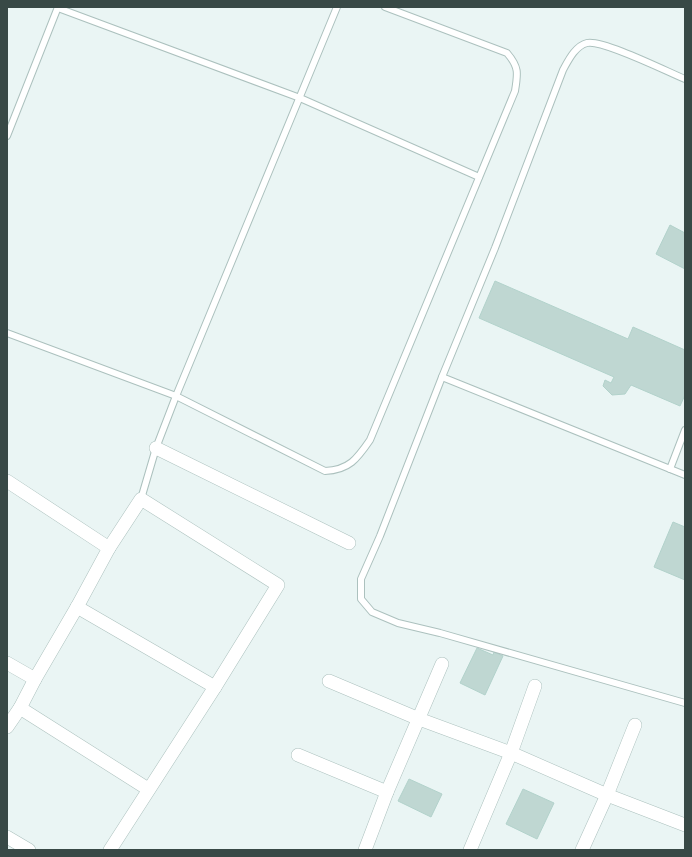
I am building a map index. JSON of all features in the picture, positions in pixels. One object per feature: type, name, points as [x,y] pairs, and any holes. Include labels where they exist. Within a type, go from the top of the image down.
[{"type":"street","points":[[156,448],[349,543]]},
{"type":"street","points":[[7,481],[109,548]]},
{"type":"street","points":[[7,727],[20,708],[34,679],[77,607],[109,548],[141,499],[278,585],[110,850]]},
{"type":"street","points":[[77,607],[214,687]]},
{"type":"street","points":[[7,663],[34,679]]},
{"type":"street","points":[[365,850],[387,792],[442,664]]},
{"type":"street","points":[[329,681],[419,719],[511,753],[607,795],[685,825]]},
{"type":"street","points":[[470,850],[511,753],[536,686]]},
{"type":"street","points":[[20,708],[148,789]]},
{"type":"street","points":[[582,850],[607,795],[635,724]]},
{"type":"street","points":[[298,755],[387,792]]},
{"type":"street","points":[[7,837],[29,850]]},
{"type":"lane","points":[[141,499],[156,448],[176,396],[337,7]]},
{"type":"lane","points":[[7,333],[176,396],[325,471],[346,467],[360,455],[370,440],[515,91],[517,78],[515,62],[507,53],[385,7]]},
{"type":"lane","points":[[7,136],[58,8],[300,98],[479,177]]},
{"type":"lane","points":[[685,79],[616,49],[596,43],[586,43],[573,52],[563,70],[495,248],[442,377],[380,536],[361,579],[361,600],[372,612],[398,623],[685,703]]},
{"type":"lane","points":[[442,377],[685,475]]},
{"type":"lane","points":[[670,469],[685,430]]},
{"type":"building","points":[[670,225],[685,233],[685,269],[656,254]]},
{"type":"building","points":[[495,281],[628,339],[633,327],[685,350],[685,395],[680,406],[631,385],[625,394],[612,395],[603,386],[605,380],[611,383],[614,377],[479,318]]},
{"type":"building","points":[[673,522],[685,527],[685,580],[654,567]]},
{"type":"building","points":[[477,648],[493,655],[494,652],[503,656],[485,695],[460,683]]},
{"type":"building","points":[[409,779],[442,794],[431,817],[398,801]]},
{"type":"building","points":[[523,789],[554,803],[537,839],[506,824]]}]
